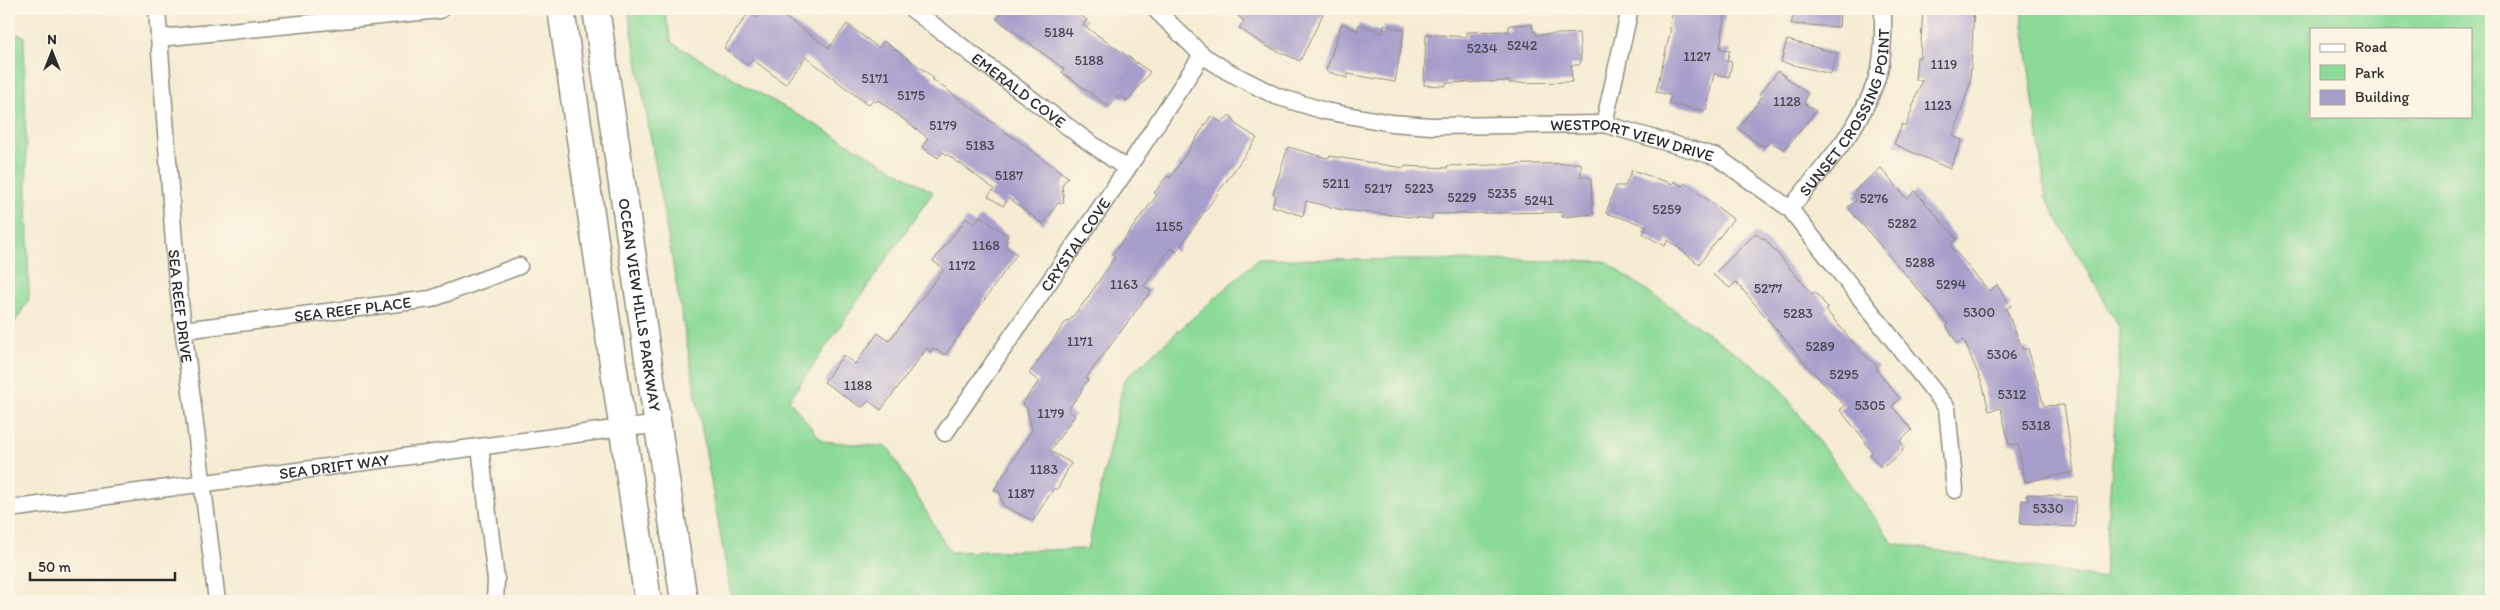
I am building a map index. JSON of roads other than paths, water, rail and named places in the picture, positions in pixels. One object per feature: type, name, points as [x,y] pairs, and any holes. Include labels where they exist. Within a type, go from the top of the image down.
[{"type":"main road","points":[[561,9],[648,601]]},
{"type":"main road","name":"OCEAN VIEW HILLS PARKWAY","points":[[596,9],[684,601]]},
{"type":"street","name":"SEA REEF DRIVE","points":[[157,9],[169,186],[183,330],[217,601]]},
{"type":"street","name":"EMERALD COVE","points":[[912,9],[1127,169]]},
{"type":"street","name":"WESTPORT VIEW DRIVE","points":[[1156,9],[1202,56],[1276,96],[1325,111],[1366,119],[1458,127],[1604,124],[1717,157],[1790,209],[1947,408],[1955,490]]},
{"type":"street","points":[[1604,124],[1630,9]]},
{"type":"street","name":"SUNSET CROSSING POINT","points":[[1790,209],[1861,116],[1873,92],[1880,65],[1883,9]]},
{"type":"street","points":[[160,38],[440,10]]},
{"type":"street","name":"CRYSTAL COVE","points":[[945,433],[1127,169],[1202,56]]},
{"type":"street","name":"SEA REEF PLACE","points":[[183,330],[431,299],[519,266]]},
{"type":"street","name":"SEA DRIFT WAY","points":[[9,509],[622,428],[658,425]]},
{"type":"street","points":[[480,447],[496,580],[494,601]]}]
